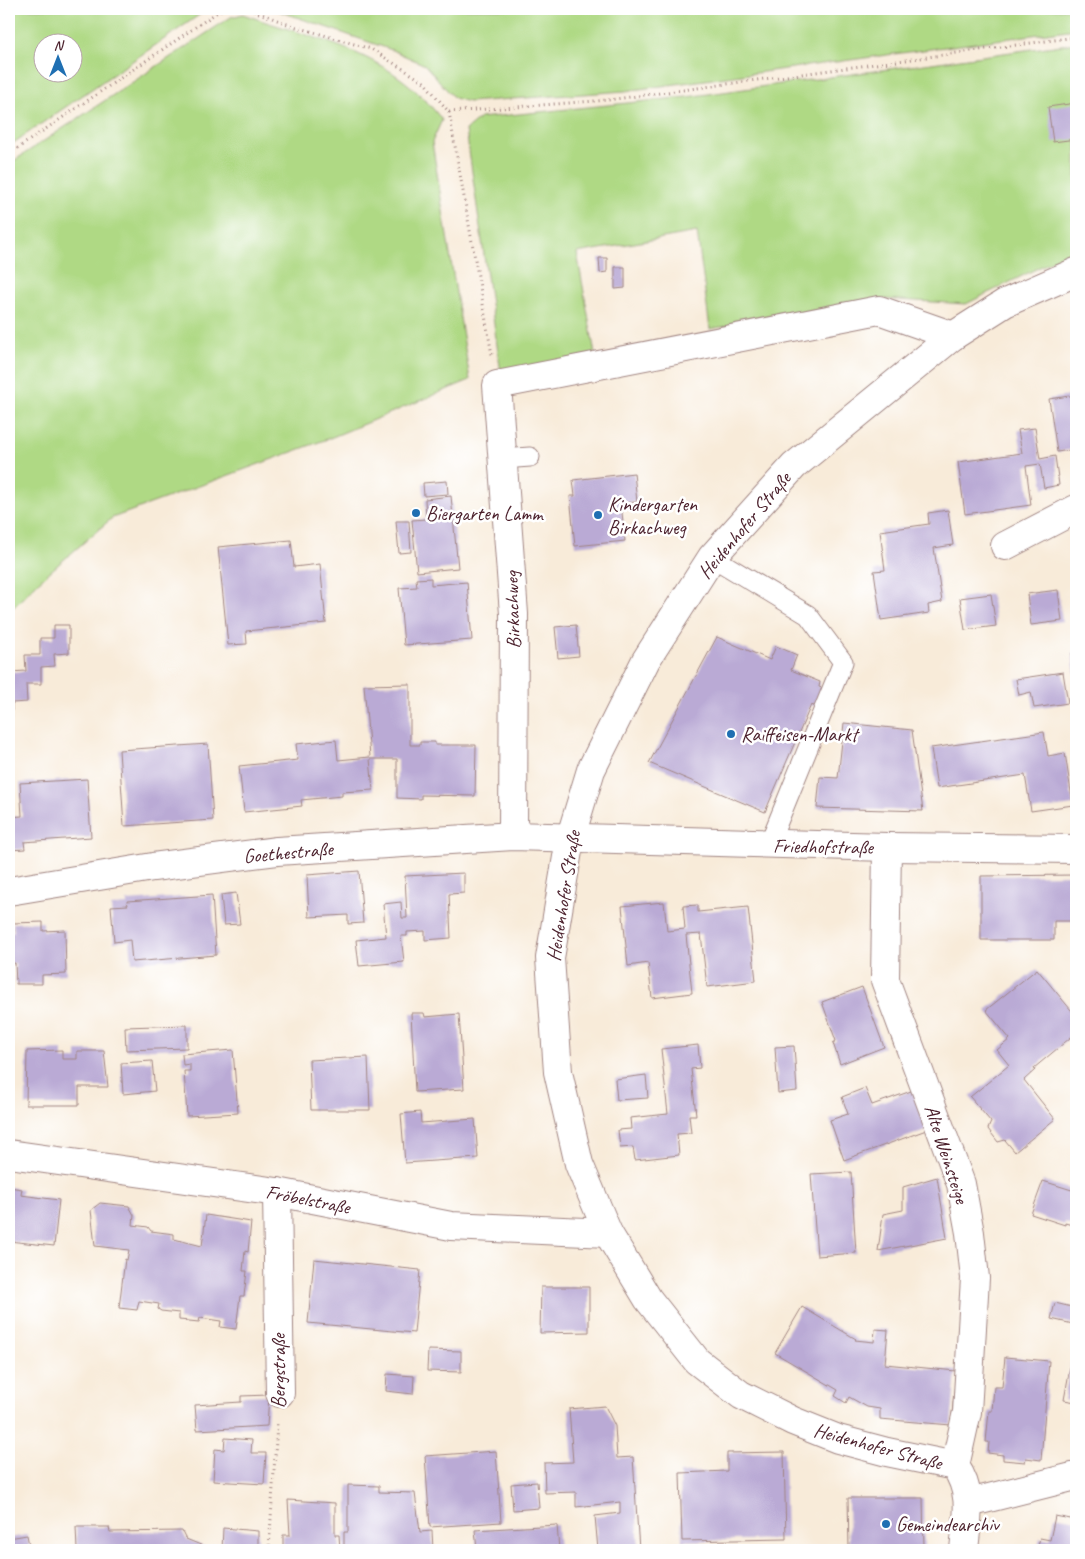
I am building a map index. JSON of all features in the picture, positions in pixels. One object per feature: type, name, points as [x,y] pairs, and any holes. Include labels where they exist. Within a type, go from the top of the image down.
[{"type":"street","name":"Heidenhofer Straße","points":[[964,1550],[969,1503],[965,1481],[955,1466],[838,1439],[793,1421],[741,1396],[697,1361],[648,1299],[608,1233],[580,1164],[558,1072],[550,958],[570,839],[591,770],[646,660],[712,557],[794,466],[953,336],[1005,303],[1076,272]]},
{"type":"street","points":[[497,385],[878,310],[953,336]]},
{"type":"street","name":"Birkachweg","points":[[497,385],[514,614],[512,836]]},
{"type":"street","points":[[1006,546],[1076,509]]},
{"type":"street","name":"Goethestraße","points":[[9,891],[153,867],[277,851],[512,836],[570,839]]},
{"type":"street","name":"Friedhofstraße","points":[[570,839],[887,847],[1076,849]]},
{"type":"street","name":"Alte Weinsteige","points":[[887,847],[885,980],[961,1184],[975,1278],[967,1412],[955,1466]]},
{"type":"street","name":"Fröbelstraße","points":[[9,1154],[277,1192],[451,1226],[608,1233]]},
{"type":"street","name":"Bergstraße","points":[[277,1192],[280,1393]]},
{"type":"street","points":[[969,1503],[1076,1476]]},
{"type":"lane","points":[[503,459],[530,457]]},
{"type":"lane","points":[[712,557],[808,615],[843,662],[769,844]]},
{"type":"path","points":[[9,154],[222,9]]},
{"type":"path","points":[[249,9],[290,25],[371,48],[424,82],[450,112],[497,385]]},
{"type":"path","points":[[450,112],[608,100],[1076,37]]},
{"type":"path","name":"Bergstraße","points":[[269,1550],[280,1393]]},
{"type":"green space","points":[[9,9],[208,9],[9,146]]},
{"type":"green space","points":[[273,9],[1076,9],[1076,29],[625,91],[469,102],[454,98],[425,65],[392,50]]},
{"type":"green space","points":[[243,14],[326,41],[376,63],[400,78],[422,96],[442,120],[432,142],[470,380],[330,438],[112,518],[38,582],[9,612],[9,164],[231,17]]},
{"type":"green space","points":[[1076,43],[1076,249],[966,304],[883,299],[710,329],[697,232],[577,253],[595,354],[501,373],[466,130],[480,118],[687,97]]},
{"type":"building","points":[[1076,103],[1076,139],[1053,142],[1048,107]]},
{"type":"building","points":[[599,258],[607,258],[607,272],[600,273]]},
{"type":"building","points":[[615,267],[625,267],[625,288],[615,289]]},
{"type":"building","points":[[1076,395],[1076,449],[1057,452],[1049,399]]},
{"type":"building","points":[[1035,428],[1040,459],[1055,456],[1059,485],[1044,488],[1040,464],[1026,466],[1031,505],[965,514],[958,462],[1022,453],[1018,430]]},
{"type":"building","points":[[634,473],[637,502],[621,503],[625,541],[575,546],[570,496],[575,496],[573,480]]},
{"type":"building","points":[[447,481],[448,494],[424,496],[423,483]]},
{"type":"building","points":[[451,496],[458,568],[417,572],[412,520],[426,519],[425,499]]},
{"type":"building","points":[[948,510],[953,545],[934,548],[942,602],[928,605],[929,613],[881,620],[874,571],[885,570],[880,531],[929,524],[928,513]]},
{"type":"building","points":[[396,521],[409,521],[411,552],[399,553]]},
{"type":"building","points":[[291,540],[294,567],[320,564],[326,623],[246,631],[247,644],[228,645],[218,547]]},
{"type":"building","points":[[431,578],[431,585],[467,582],[472,640],[404,645],[399,588],[417,587],[416,579]]},
{"type":"building","points":[[1058,590],[1062,621],[1031,625],[1027,594]]},
{"type":"building","points":[[991,594],[996,626],[965,630],[960,598]]},
{"type":"building","points":[[54,625],[69,625],[69,653],[54,654],[55,666],[41,667],[41,684],[26,684],[27,702],[12,703],[12,720],[9,720],[10,672],[26,671],[25,655],[40,655],[40,638],[54,638]]},
{"type":"building","points":[[576,625],[579,656],[558,658],[555,627]]},
{"type":"building","name":"Raiffeisen-Markt","points":[[717,637],[770,660],[776,646],[797,655],[791,670],[820,682],[819,687],[822,688],[823,692],[818,703],[814,706],[811,705],[765,812],[649,763]]},
{"type":"building","points":[[1076,652],[1076,674],[1075,674],[1072,653]]},
{"type":"building","points":[[1063,672],[1068,703],[1034,708],[1031,692],[1019,695],[1016,679]]},
{"type":"building","points":[[410,684],[410,745],[420,745],[420,742],[435,742],[435,745],[476,745],[475,796],[421,795],[421,799],[397,798],[397,759],[370,759],[373,790],[342,792],[342,796],[301,800],[302,806],[244,812],[239,766],[298,760],[296,744],[336,740],[338,760],[370,757],[364,685]]},
{"type":"building","points":[[844,723],[912,730],[923,811],[817,808],[820,777],[838,778]]},
{"type":"building","points":[[1044,732],[1048,756],[1065,753],[1073,805],[1031,811],[1025,775],[937,788],[931,748]]},
{"type":"building","points":[[208,744],[213,820],[124,826],[119,750]]},
{"type":"building","points":[[87,779],[91,837],[24,842],[25,849],[9,850],[9,817],[22,816],[20,783]]},
{"type":"building","points":[[359,871],[363,923],[348,924],[348,915],[309,917],[307,875]]},
{"type":"building","points":[[464,873],[464,893],[449,894],[451,938],[425,940],[425,931],[407,932],[407,936],[401,936],[404,962],[359,966],[356,940],[386,937],[383,904],[401,902],[402,918],[407,918],[405,876]]},
{"type":"building","points":[[1076,875],[1076,921],[1054,921],[1054,940],[981,940],[981,876]]},
{"type":"building","points":[[236,893],[240,924],[224,925],[221,895]]},
{"type":"building","points":[[212,895],[216,955],[132,962],[130,940],[114,942],[111,906],[128,905],[127,901]]},
{"type":"building","points":[[664,902],[667,931],[685,929],[683,906],[698,905],[698,912],[748,907],[756,981],[707,987],[701,934],[686,935],[692,993],[652,998],[648,963],[628,966],[622,906]]},
{"type":"building","points":[[43,922],[43,931],[65,930],[66,974],[42,975],[42,984],[16,984],[15,963],[9,964],[9,932],[14,932],[13,923]]},
{"type":"building","points":[[1037,969],[1076,1016],[1076,1033],[1034,1068],[1035,1070],[1024,1080],[1055,1119],[1015,1152],[1005,1140],[998,1142],[988,1129],[991,1122],[970,1097],[1009,1065],[997,1050],[1010,1039],[986,1010]]},
{"type":"building","points":[[862,987],[884,1047],[840,1064],[833,1043],[836,1041],[822,1002]]},
{"type":"building","points":[[411,1013],[424,1013],[425,1017],[459,1014],[464,1089],[415,1092]]},
{"type":"building","points":[[187,1025],[187,1048],[126,1050],[125,1027]]},
{"type":"building","points":[[698,1045],[700,1068],[691,1069],[696,1115],[689,1115],[691,1133],[677,1134],[679,1155],[635,1160],[633,1147],[620,1148],[618,1130],[631,1129],[630,1118],[668,1114],[661,1049]]},
{"type":"building","points":[[794,1046],[797,1091],[778,1093],[775,1047]]},
{"type":"building","points":[[62,1050],[62,1059],[77,1059],[77,1051],[104,1051],[108,1087],[79,1087],[79,1105],[26,1105],[27,1051]]},
{"type":"building","points":[[233,1050],[238,1113],[187,1116],[184,1071],[190,1071],[190,1064],[183,1065],[182,1054]]},
{"type":"building","points":[[368,1057],[370,1110],[311,1110],[309,1060]]},
{"type":"building","points":[[152,1061],[155,1091],[123,1094],[121,1063]]},
{"type":"building","points":[[646,1075],[648,1098],[617,1100],[615,1079]]},
{"type":"building","points":[[865,1088],[872,1105],[914,1090],[929,1129],[844,1160],[830,1120],[848,1114],[842,1097]]},
{"type":"building","points":[[420,1112],[421,1123],[475,1119],[478,1158],[405,1163],[401,1114]]},
{"type":"building","points":[[851,1172],[856,1253],[817,1256],[811,1174]]},
{"type":"building","points":[[937,1177],[947,1238],[878,1251],[883,1214],[903,1210],[903,1187]]},
{"type":"building","points":[[1043,1181],[1075,1191],[1076,1187],[1076,1226],[1065,1223],[1065,1225],[1031,1214]]},
{"type":"building","points":[[9,1187],[22,1189],[21,1195],[59,1200],[54,1246],[9,1241]]},
{"type":"building","points":[[100,1203],[129,1206],[134,1215],[133,1225],[148,1227],[151,1231],[174,1234],[174,1239],[202,1246],[206,1215],[251,1222],[248,1252],[245,1251],[243,1271],[247,1271],[244,1296],[240,1296],[236,1329],[220,1327],[221,1321],[200,1318],[199,1322],[179,1320],[179,1313],[161,1311],[158,1309],[159,1304],[139,1301],[137,1310],[119,1308],[125,1259],[127,1260],[129,1250],[95,1246],[91,1210]]},
{"type":"building","points":[[314,1259],[420,1270],[414,1333],[308,1323]]},
{"type":"building","points":[[541,1287],[589,1287],[589,1332],[540,1333]]},
{"type":"building","points":[[1055,1303],[1076,1308],[1073,1324],[1051,1319]]},
{"type":"building","points":[[802,1307],[855,1340],[874,1342],[875,1329],[888,1330],[885,1364],[956,1371],[951,1425],[880,1419],[880,1409],[867,1407],[849,1397],[846,1403],[835,1396],[838,1390],[775,1353]]},
{"type":"building","points":[[1076,1340],[1076,1402],[1064,1400]]},
{"type":"building","points":[[428,1350],[461,1351],[461,1372],[427,1371]]},
{"type":"building","points":[[1005,1357],[1049,1361],[1041,1460],[1026,1458],[1025,1462],[1003,1460],[1003,1455],[988,1453],[989,1442],[986,1442],[989,1411],[992,1411],[994,1387],[1002,1387]]},
{"type":"building","points":[[387,1374],[414,1376],[413,1394],[386,1391]]},
{"type":"building","points":[[269,1395],[267,1426],[197,1430],[195,1405],[241,1402],[241,1396]]},
{"type":"building","points":[[605,1406],[615,1426],[617,1458],[633,1457],[639,1550],[598,1550],[595,1516],[620,1513],[620,1502],[576,1507],[576,1492],[545,1493],[544,1463],[573,1462],[569,1409]]},
{"type":"building","points":[[225,1438],[252,1440],[251,1453],[266,1453],[264,1484],[213,1481],[215,1449],[224,1450]]},
{"type":"building","points":[[496,1451],[501,1522],[430,1527],[425,1456]]},
{"type":"building","points":[[784,1452],[786,1539],[682,1541],[680,1473],[727,1471],[727,1453]]},
{"type":"building","points":[[537,1482],[539,1508],[513,1510],[511,1484]]},
{"type":"building","points":[[348,1485],[379,1486],[379,1492],[415,1493],[420,1532],[432,1531],[433,1550],[344,1550],[344,1532],[348,1532]]},
{"type":"building","name":"Gemeindearchiv","points":[[848,1498],[923,1498],[924,1550],[849,1550]]},
{"type":"building","points":[[288,1500],[335,1503],[335,1535],[339,1535],[340,1550],[283,1550],[283,1535],[290,1535]]},
{"type":"building","points":[[1055,1516],[1076,1520],[1076,1550],[1037,1550],[1040,1538],[1050,1540]]},
{"type":"building","points":[[557,1525],[559,1550],[477,1550],[475,1530]]},
{"type":"building","points":[[76,1527],[109,1527],[110,1532],[182,1531],[186,1539],[213,1550],[77,1550]]},
{"type":"building","points":[[223,1528],[258,1531],[258,1550],[222,1550]]},
{"type":"building","points":[[27,1535],[30,1550],[9,1550],[9,1538]]},
{"type":"place","name":"Biergarten Lamm","points":[[416,513]]},
{"type":"place","name":"Kindergarten Birkachweg","points":[[598,515]]},
{"type":"place","name":"Raiffeisen-Markt","points":[[731,734]]},
{"type":"place","name":"Gemeindearchiv","points":[[886,1524]]}]
